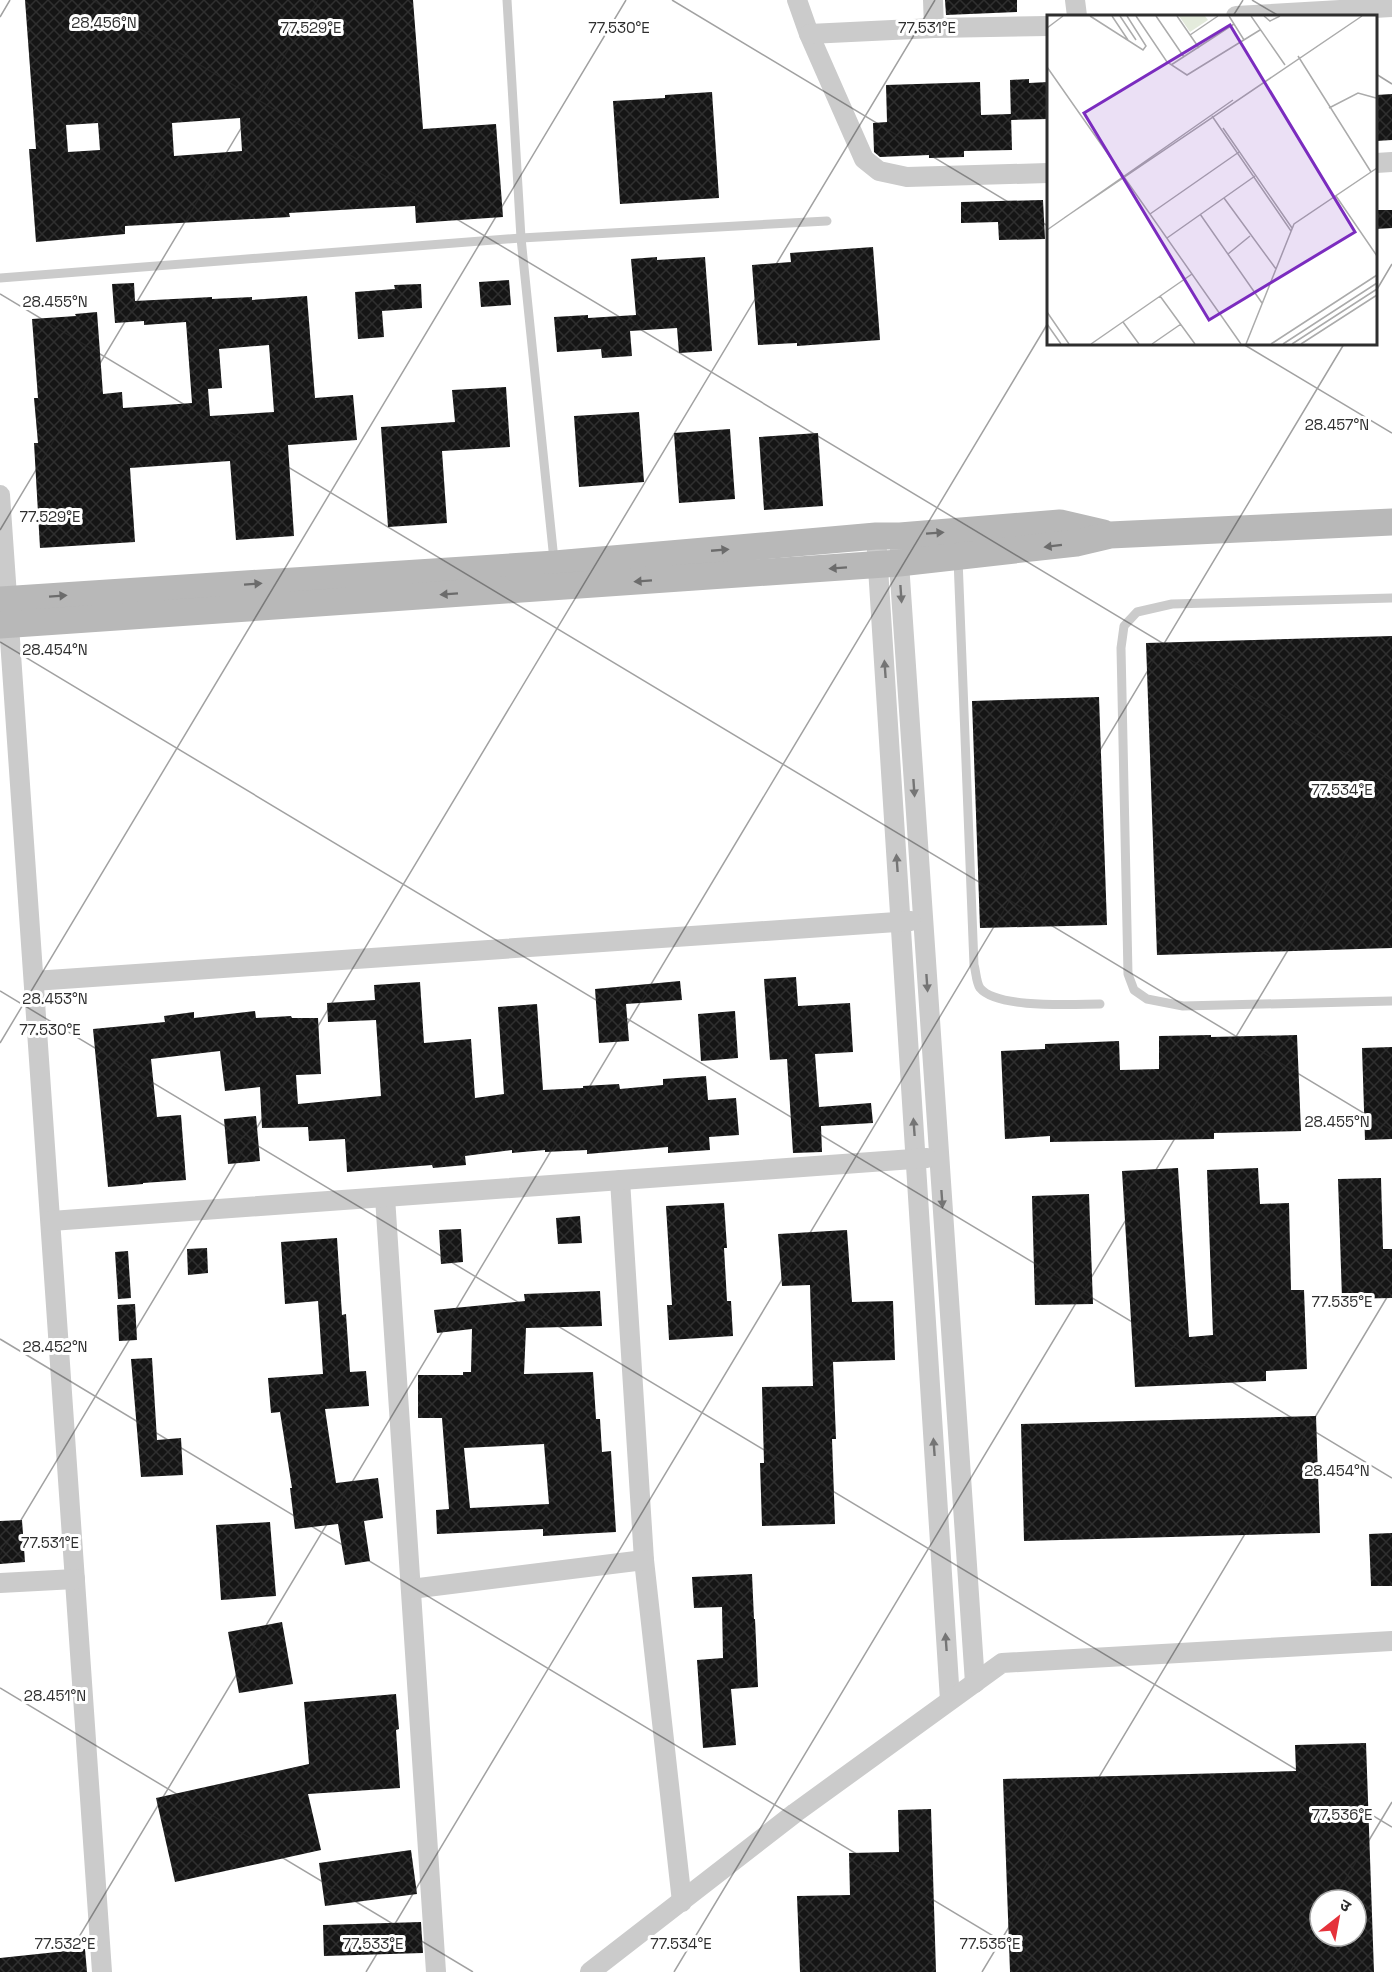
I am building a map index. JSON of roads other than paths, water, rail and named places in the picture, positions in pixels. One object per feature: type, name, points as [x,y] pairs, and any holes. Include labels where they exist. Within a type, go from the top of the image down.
[{"type":"street","points":[[797,0],[809,34],[864,159],[879,171],[907,177],[1047,173]]},
{"type":"street","points":[[933,0],[934,28]]},
{"type":"street","points":[[1075,0],[1077,15]]},
{"type":"street","points":[[1253,15],[1392,7]]},
{"type":"street","points":[[809,34],[934,28],[1047,26]]},
{"type":"street","points":[[1377,163],[1392,162]]},
{"type":"street","points":[[0,495],[4,612],[34,981],[102,1972]]},
{"type":"street","points":[[4,612],[556,576],[889,564],[1076,543],[1110,535],[1392,522]]},
{"type":"street","points":[[556,576],[888,536],[1060,524],[1110,535]]},
{"type":"street","points":[[888,536],[901,922],[950,1701]]},
{"type":"street","points":[[889,564],[923,920],[975,1683]]},
{"type":"street","points":[[34,981],[923,920]]},
{"type":"street","points":[[51,1221],[939,1158]]},
{"type":"street","points":[[620,1180],[644,1560],[682,1902]]},
{"type":"street","points":[[385,1197],[436,1972]]},
{"type":"street","points":[[411,1589],[644,1560]]},
{"type":"street","points":[[0,1583],[75,1579]]},
{"type":"street","points":[[590,1972],[795,1814],[1002,1663],[1392,1641]]},
{"type":"lane","points":[[507,0],[521,237],[556,576]]},
{"type":"lane","points":[[0,278],[521,237],[827,220]]},
{"type":"lane","points":[[957,556],[974,965],[980,987],[992,996],[1014,1003],[1100,1004]]},
{"type":"lane","points":[[1392,597],[1172,604],[1137,612],[1124,626],[1121,648],[1128,974],[1134,990],[1147,999],[1183,1006],[1392,1001]]}]
